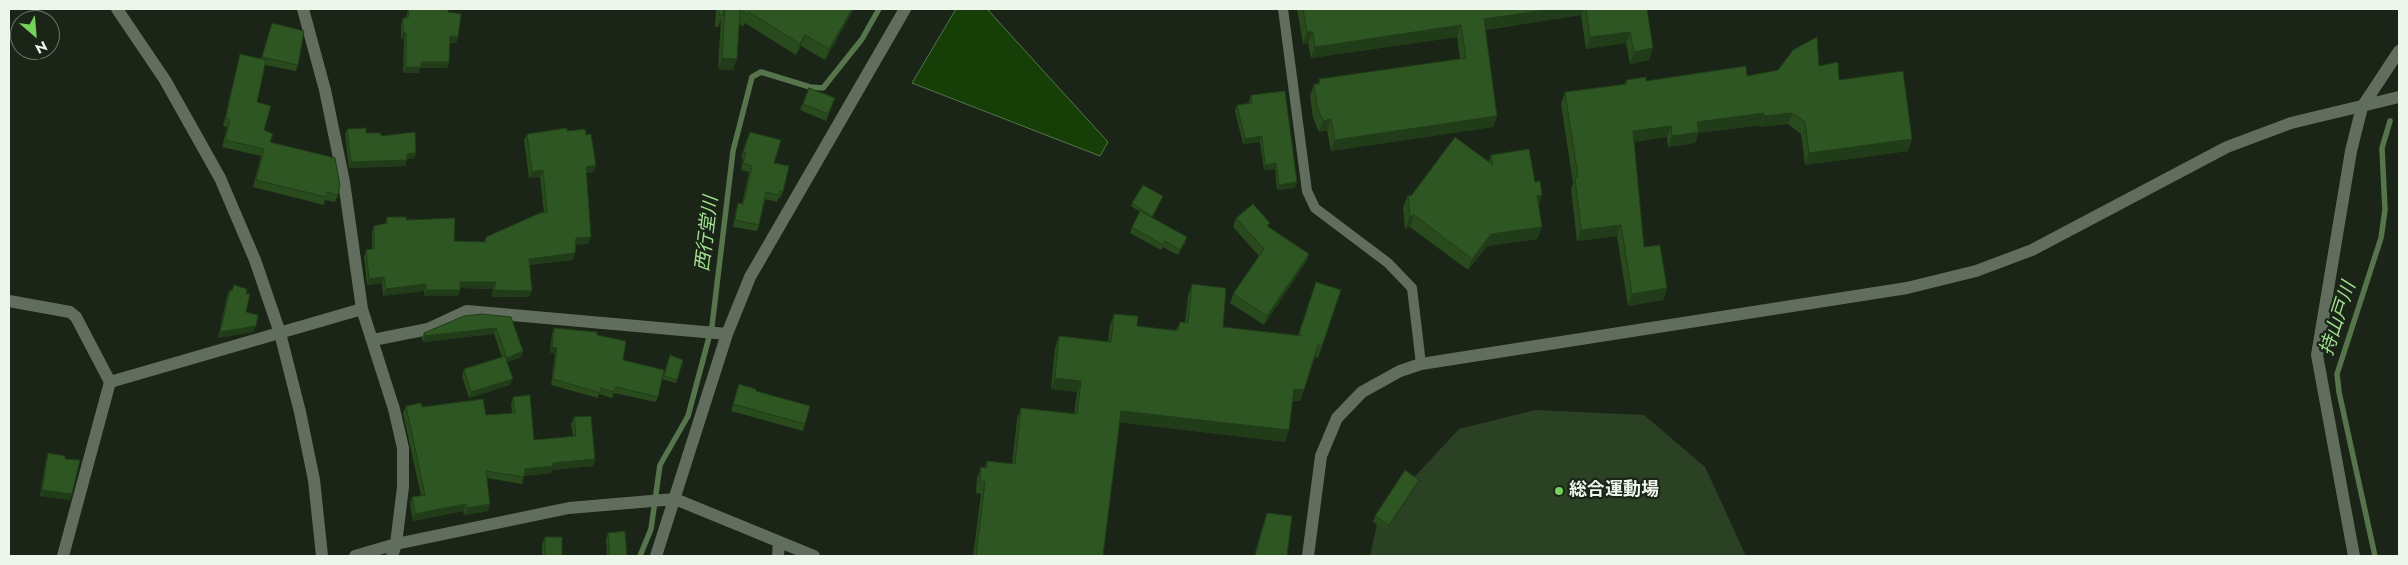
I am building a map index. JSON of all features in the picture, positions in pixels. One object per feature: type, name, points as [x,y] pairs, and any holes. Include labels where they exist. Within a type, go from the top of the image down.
[{"type":"street","points":[[116,9],[166,80],[220,178],[255,260],[280,333],[300,412],[314,480],[322,556]]},
{"type":"street","points":[[303,9],[325,90],[344,182],[362,309],[394,409],[403,448],[403,487],[396,544],[392,556]]},
{"type":"street","points":[[656,556],[669,499],[716,333],[905,9]]},
{"type":"street","points":[[2354,556],[2317,355],[2347,170],[2362,107],[2399,51]]},
{"type":"street","points":[[1308,556],[1321,456],[1337,418],[1362,392],[1400,371],[1421,364],[1908,288],[1976,271],[2032,250],[2227,147],[2291,122],[2399,97]]},
{"type":"street","points":[[9,301],[70,312],[76,317],[110,382],[63,556]]},
{"type":"street","points":[[110,382],[362,309]]},
{"type":"street","points":[[373,340],[428,329],[467,311],[716,333]]},
{"type":"street","points":[[355,556],[396,544],[569,508],[669,499],[814,556]]},
{"type":"street","points":[[778,556],[779,542]]},
{"type":"lane","points":[[1283,9],[1306,191],[1314,208],[1388,263],[1412,288],[1421,364]]},
{"type":"shaded area","points":[[956,9],[987,9],[1108,142],[1100,156],[912,83]]},
{"type":"shaded area","name":"総合運動場","points":[[1535,410],[1644,415],[1705,467],[1746,556],[1370,556],[1379,515],[1459,429]]},
{"type":"building","points":[[409,9],[448,9],[448,12],[461,14],[458,37],[450,36],[449,62],[421,62],[421,67],[406,67],[406,33],[403,33],[403,18],[408,18]]},
{"type":"building","points":[[719,9],[724,9],[722,16],[719,15]]},
{"type":"building","points":[[725,9],[852,9],[829,49],[805,35],[800,44],[749,12],[748,15],[740,10],[737,59],[722,58]]},
{"type":"building","points":[[1303,9],[1552,9],[1484,19],[1497,116],[1335,140],[1331,119],[1323,121],[1317,107],[1314,84],[1320,84],[1319,79],[1466,58],[1461,25],[1315,47],[1313,32],[1307,32]]},
{"type":"building","points":[[1586,9],[1647,9],[1653,48],[1634,52],[1630,32],[1590,37]]},
{"type":"building","points":[[272,23],[304,31],[298,65],[262,57]]},
{"type":"building","points":[[1817,37],[1819,66],[1838,62],[1839,80],[1903,71],[1912,139],[1809,153],[1805,122],[1792,113],[1764,116],[1764,113],[1697,122],[1699,132],[1672,136],[1671,126],[1633,131],[1644,247],[1660,245],[1667,288],[1632,294],[1621,225],[1581,230],[1575,178],[1578,177],[1565,92],[1627,84],[1626,80],[1646,77],[1646,81],[1746,66],[1747,76],[1778,70],[1793,50]]},
{"type":"building","points":[[240,54],[266,60],[257,102],[271,106],[264,130],[273,134],[270,142],[335,158],[340,185],[338,195],[327,192],[326,197],[256,180],[264,149],[225,140],[230,120],[226,119],[227,111]]},
{"type":"building","points":[[809,88],[835,98],[828,114],[803,104]]},
{"type":"building","points":[[1285,91],[1297,182],[1279,185],[1276,163],[1265,165],[1262,136],[1245,139],[1237,105],[1252,103],[1251,95]]},
{"type":"building","points":[[366,128],[366,133],[381,133],[381,136],[415,132],[416,153],[407,154],[407,160],[351,162],[347,129]]},
{"type":"building","points":[[567,128],[567,131],[585,129],[586,135],[591,134],[596,165],[586,167],[591,237],[576,238],[575,253],[529,259],[532,291],[494,290],[496,282],[460,282],[460,290],[426,290],[426,284],[386,289],[384,277],[369,279],[366,250],[374,249],[374,226],[387,223],[387,217],[406,217],[406,220],[455,218],[454,241],[486,242],[486,237],[540,213],[547,212],[543,170],[532,172],[527,134]]},
{"type":"building","points":[[750,132],[781,140],[774,163],[789,166],[783,192],[780,191],[779,195],[766,192],[759,225],[735,220],[738,203],[743,204],[752,166],[743,163],[746,153],[743,152]]},
{"type":"building","points":[[1455,137],[1493,165],[1491,155],[1529,149],[1535,182],[1540,181],[1542,195],[1537,196],[1542,227],[1491,234],[1472,259],[1414,215],[1410,217],[1408,195],[1411,196]]},
{"type":"building","points":[[1143,185],[1163,196],[1152,217],[1132,203]]},
{"type":"building","points":[[1253,204],[1270,223],[1267,226],[1309,254],[1267,316],[1233,294],[1264,249],[1236,218]]},
{"type":"building","points":[[1140,211],[1187,237],[1180,250],[1165,241],[1163,245],[1132,227]]},
{"type":"building","points":[[1316,282],[1341,290],[1322,346],[1318,345],[1304,390],[1294,389],[1289,430],[1121,411],[1103,556],[976,556],[985,482],[980,481],[981,467],[987,468],[987,461],[1015,464],[1021,408],[1077,414],[1081,381],[1055,378],[1059,336],[1111,342],[1114,314],[1138,316],[1137,326],[1178,331],[1180,322],[1188,323],[1192,284],[1226,288],[1223,327],[1302,336],[1299,334]]},
{"type":"building","points":[[234,285],[247,289],[246,294],[250,294],[246,312],[258,315],[256,326],[220,332],[230,290],[232,291]]},
{"type":"building","points":[[482,314],[511,317],[523,351],[507,358],[496,328],[425,336],[424,333],[464,316]]},
{"type":"building","points":[[554,328],[597,332],[597,335],[626,341],[623,360],[664,370],[658,397],[616,387],[614,392],[601,388],[600,393],[553,379],[557,348],[552,347]]},
{"type":"building","points":[[670,355],[683,360],[677,380],[664,376]]},
{"type":"building","points":[[505,356],[513,379],[471,392],[464,369]]},
{"type":"building","points":[[739,384],[756,389],[756,391],[810,406],[805,424],[733,404]]},
{"type":"building","points":[[530,395],[534,440],[576,436],[574,417],[591,416],[595,459],[553,463],[553,466],[525,469],[524,477],[486,471],[490,504],[467,508],[466,504],[415,514],[412,497],[425,495],[406,406],[421,403],[422,407],[483,399],[486,415],[515,413],[513,397]]},
{"type":"building","points":[[48,453],[65,456],[65,459],[80,460],[72,494],[42,490]]},
{"type":"building","points":[[1405,470],[1419,480],[1389,525],[1375,516]]},
{"type":"building","points":[[1267,513],[1292,516],[1287,556],[1255,556]]},
{"type":"building","points":[[625,531],[627,556],[610,556],[608,533]]},
{"type":"building","points":[[545,537],[562,537],[562,556],[545,556]]},
{"type":"waterway","name":"西行堂川","points":[[640,556],[651,529],[660,465],[688,416],[712,326],[733,151],[752,77],[761,72],[810,87],[823,88],[862,39],[879,9]]},
{"type":"waterway","name":"持山戸川","points":[[2375,556],[2339,392],[2337,374],[2381,238],[2385,210],[2382,148],[2390,121]]},
{"type":"place","name":"総合運動場","points":[[1559,491]]}]
